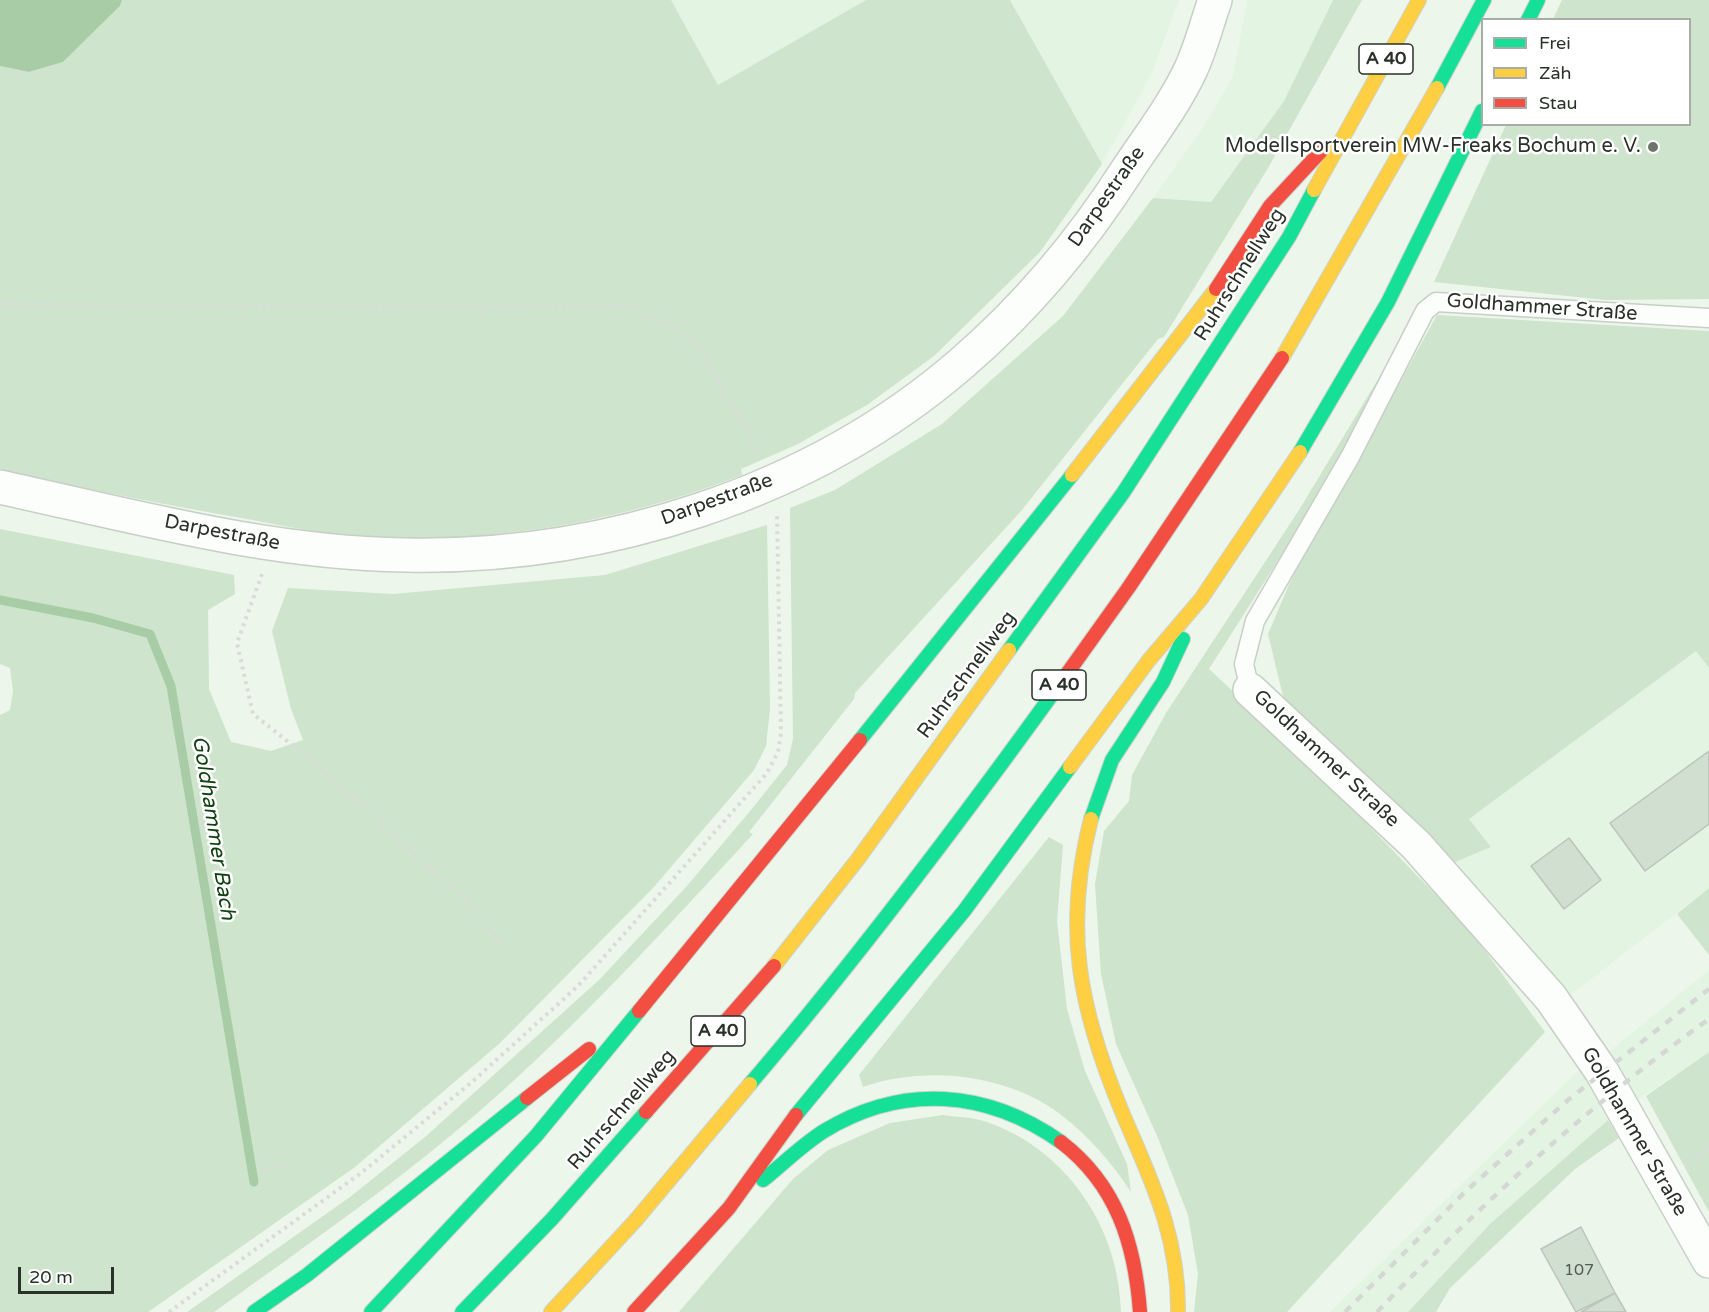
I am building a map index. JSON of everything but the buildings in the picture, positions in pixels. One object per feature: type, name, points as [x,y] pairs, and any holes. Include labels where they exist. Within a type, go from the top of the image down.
[{"type":"highway","name":"Ruhrschnellweg","points":[[462,1312],[552,1219],[764,979],[858,859],[1123,493],[1289,237],[1352,117],[1419,0]]},
{"type":"highway","name":"A 40","points":[[551,1312],[635,1221],[824,997],[993,777],[1115,606],[1286,352],[1443,77],[1484,0]]},
{"type":"highway","points":[[1529,18],[1538,0]]},
{"type":"highway","points":[[729,1208],[779,1136],[964,910],[1149,660],[1201,599],[1300,451],[1388,302],[1481,113]]},
{"type":"highway","points":[[371,1312],[536,1136],[946,636],[1222,282],[1270,206],[1352,117]]},
{"type":"highway","points":[[1178,1312],[1178,1269],[1167,1216],[1096,1044],[1085,1010],[1074,943],[1081,861],[1098,796],[1112,759],[1161,686],[1201,599]]},
{"type":"highway","points":[[254,1312],[307,1275],[640,1008]]},
{"type":"highway","points":[[634,1312],[729,1208],[806,1143],[833,1126],[862,1113],[924,1098],[958,1098],[988,1103],[1021,1115],[1077,1155],[1116,1205],[1131,1250],[1140,1312]]},
{"type":"street","name":"Darpestraße","points":[[0,487],[273,543],[356,553],[460,555],[543,547],[611,535],[662,521],[772,480],[840,446],[924,392],[961,364],[1049,278],[1116,188],[1172,104],[1191,68],[1215,0]]},
{"type":"street","name":"Goldhammer Straße","points":[[1250,690],[1416,844],[1551,998],[1602,1072],[1709,1261]]},
{"type":"lane","name":"Goldhammer Straße","points":[[1250,690],[1244,664],[1254,621],[1350,457],[1425,311],[1436,302],[1709,318]]},
{"type":"path","points":[[0,304],[456,308],[625,306],[671,324],[704,356],[742,419],[772,480],[777,510],[781,733],[778,752],[767,773],[578,986],[472,1082],[361,1173],[169,1312]]},
{"type":"path","points":[[273,543],[237,643],[253,714],[310,759],[461,896],[502,944]]},
{"type":"path","points":[[259,1169],[290,1166]]},
{"type":"shaded area","points":[[0,0],[122,0],[120,6],[63,62],[29,72],[0,66]]},
{"type":"shaded area","points":[[122,0],[671,0],[718,85],[866,0],[1010,0],[1102,164],[1040,252],[934,356],[867,405],[798,444],[741,469],[742,475],[644,507],[593,519],[490,535],[386,538],[304,530],[0,470],[0,66],[29,72],[63,62],[120,6]]},
{"type":"shaded area","points":[[671,0],[866,0],[718,85]]},
{"type":"shaded area","points":[[1010,0],[1179,0],[1151,75],[1102,164]]},
{"type":"shaded area","points":[[1247,0],[1333,0],[1284,101],[1211,202],[1153,198],[1203,127],[1233,77]]},
{"type":"shaded area","points":[[1333,0],[1362,0],[1268,168],[1164,337],[1158,339],[1021,511],[855,693],[854,699],[749,832],[753,834],[597,1000],[499,1094],[431,1152],[360,1207],[214,1312],[187,1312],[350,1197],[425,1137],[599,980],[686,887],[787,765],[793,739],[790,508],[835,490],[942,424],[1063,316],[1153,198],[1211,202],[1284,101]]},
{"type":"shaded area","points":[[1562,0],[1709,0],[1709,299],[1606,300],[1434,282],[1506,126],[1691,126],[1691,18],[1553,18]]},
{"type":"shaded area","points":[[1437,315],[1709,331],[1709,668],[1696,651],[1469,819],[1491,847],[1453,863],[1288,717],[1268,634],[1291,580]]},
{"type":"shaded area","points":[[1400,343],[1389,372],[1312,507],[1209,669],[1357,807],[1368,825],[1469,929],[1545,1032],[1287,1312],[1194,1312],[1198,1274],[1188,1215],[1158,1138],[1116,1044],[1101,974],[1095,884],[1104,831],[1129,801],[1132,775],[1166,713],[1299,510]]},
{"type":"shaded area","points":[[767,525],[770,709],[766,746],[754,770],[653,888],[500,1043],[355,1167],[148,1312],[0,1312],[0,715],[10,710],[13,691],[10,668],[0,664],[0,529],[234,575],[235,594],[208,610],[209,689],[231,742],[271,751],[303,740],[291,709],[272,631],[288,588],[393,594],[605,575]]},
{"type":"shaded area","points":[[1696,651],[1709,668],[1709,888],[1569,996],[1453,863],[1491,847],[1469,819]]},
{"type":"shaded area","points":[[1049,837],[1063,845],[1057,921],[1067,1009],[1085,1071],[1127,1164],[1131,1192],[1108,1160],[1080,1131],[1039,1100],[1016,1090],[991,1082],[939,1075],[912,1076],[863,1087],[859,1075]]},
{"type":"shaded area","points":[[1709,888],[1709,955],[1677,914]]},
{"type":"shaded area","points":[[1709,970],[1709,1052],[1608,1120],[1490,1224],[1408,1312],[1330,1312],[1580,1069],[1611,1050]]},
{"type":"shaded area","points":[[1709,1052],[1709,1212],[1646,1096]]},
{"type":"shaded area","points":[[943,1115],[984,1121],[1013,1133],[1040,1150],[1063,1171],[1082,1195],[1098,1221],[1110,1250],[1118,1280],[1121,1312],[679,1312],[793,1179],[828,1150],[890,1123]]},
{"type":"shaded area","points":[[1608,1120],[1619,1138],[1575,1169],[1450,1288],[1436,1312],[1408,1312],[1490,1224]]},
{"type":"waterway","name":"Goldhammer Bach","points":[[0,600],[93,618],[150,634],[171,686],[254,1182]]},
{"type":"railway","points":[[1345,1312],[1466,1191],[1568,1100],[1709,989]]},
{"type":"railway","points":[[1377,1312],[1495,1195],[1536,1158],[1621,1086],[1709,1019]]},
{"type":"traffic: fast","points":[[1437,88],[1484,0]]},
{"type":"traffic: fast","points":[[1529,18],[1538,0]]},
{"type":"traffic: fast","points":[[1300,452],[1388,302],[1481,113]]},
{"type":"traffic: fast","points":[[1009,650],[1123,493],[1289,237],[1314,190]]},
{"type":"traffic: fast","points":[[860,740],[1072,475]]},
{"type":"traffic: fast","points":[[1091,819],[1112,760],[1163,682],[1183,639]]},
{"type":"traffic: fast","points":[[750,1084],[911,884],[1064,678]]},
{"type":"traffic: fast","points":[[796,1115],[964,911],[1070,767]]},
{"type":"traffic: fast","points":[[371,1312],[536,1136],[639,1011]]},
{"type":"traffic: fast","points":[[254,1312],[307,1275],[527,1098]]},
{"type":"traffic: fast","points":[[763,1180],[824,1131],[854,1116],[884,1105],[914,1100],[944,1099],[974,1103],[1004,1112],[1033,1125],[1061,1142]]},
{"type":"traffic: fast","points":[[462,1312],[552,1219],[646,1112]]},
{"type":"traffic: slow","points":[[1314,190],[1419,0]]},
{"type":"traffic: slow","points":[[1282,358],[1437,88]]},
{"type":"traffic: slow","points":[[1072,475],[1216,289]]},
{"type":"traffic: slow","points":[[1070,767],[1149,660],[1201,599],[1300,452]]},
{"type":"traffic: slow","points":[[774,966],[858,859],[1009,650]]},
{"type":"traffic: slow","points":[[1091,819],[1078,897],[1077,933],[1086,1003],[1107,1074],[1161,1209],[1174,1258],[1178,1312]]},
{"type":"traffic: slow","points":[[551,1312],[635,1221],[750,1084]]},
{"type":"traffic: jam","points":[[1216,289],[1270,206],[1323,149]]},
{"type":"traffic: jam","points":[[1064,678],[1129,587],[1282,358]]},
{"type":"traffic: jam","points":[[639,1011],[860,740]]},
{"type":"traffic: jam","points":[[646,1112],[774,966]]},
{"type":"traffic: jam","points":[[527,1098],[589,1049]]},
{"type":"traffic: jam","points":[[634,1312],[729,1208],[796,1115]]},
{"type":"traffic: jam","points":[[1061,1142],[1096,1177],[1120,1218],[1133,1263],[1140,1312]]},
{"type":"place","name":"Modellsportverein MW-Freaks Bochum e. V.","points":[[1653,147]]}]
